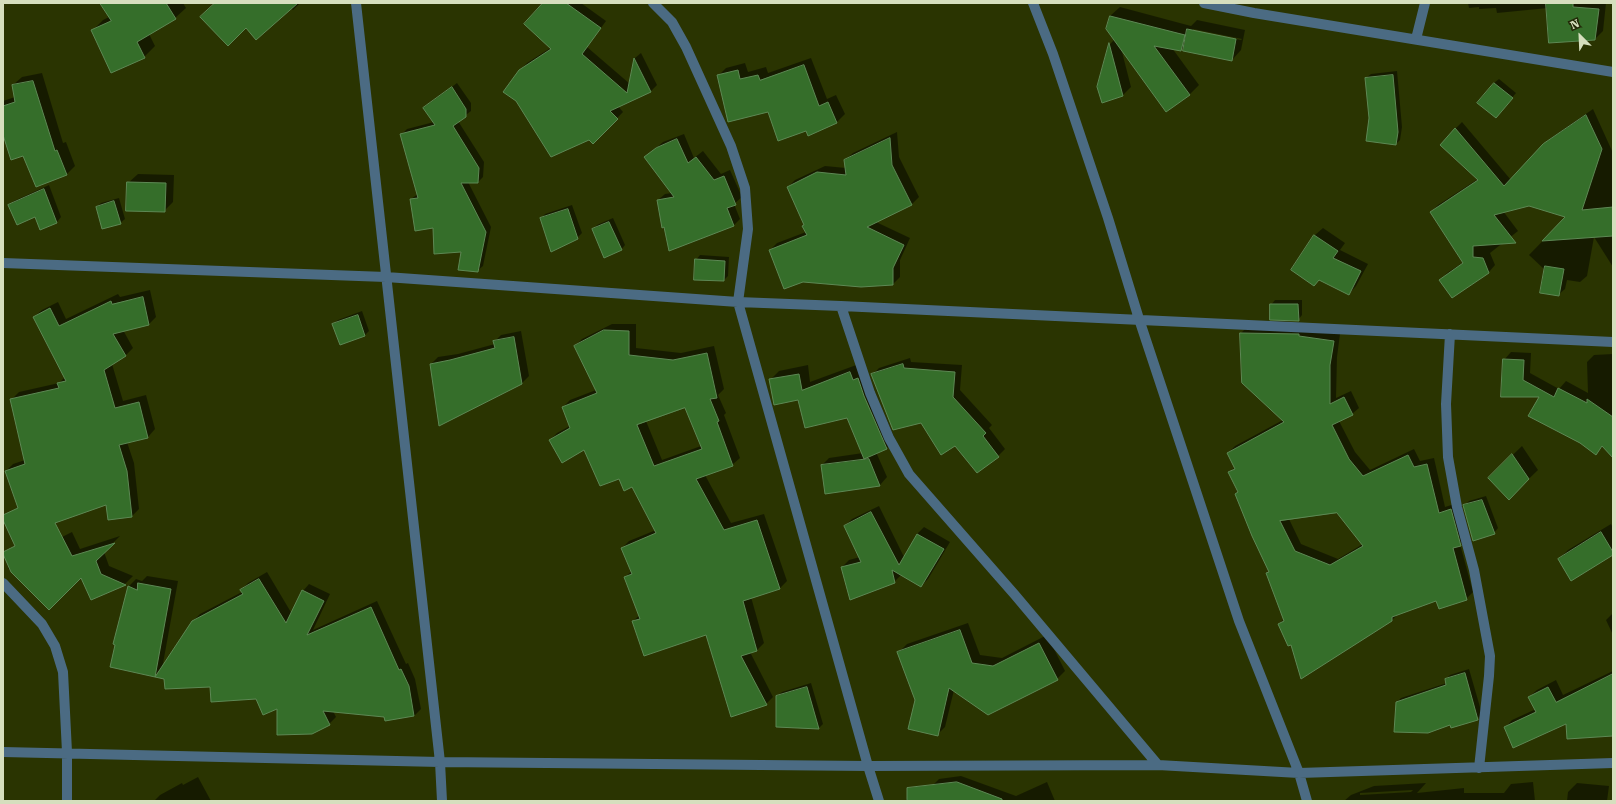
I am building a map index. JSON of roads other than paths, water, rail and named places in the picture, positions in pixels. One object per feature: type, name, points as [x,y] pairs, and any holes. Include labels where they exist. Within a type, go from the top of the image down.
[{"type":"street","points":[[356,3],[440,762],[442,801]]},
{"type":"street","points":[[653,3],[672,22],[686,47],[731,146],[746,188],[748,229],[738,302],[879,801]]},
{"type":"street","points":[[1033,3],[1056,61],[1108,218],[1139,319],[1239,621],[1300,773],[1307,801]]},
{"type":"street","points":[[1204,3],[1254,13],[1613,72]]},
{"type":"street","points":[[1250,3],[1254,13]]},
{"type":"street","points":[[1416,39],[1425,3]]},
{"type":"street","points":[[3,263],[386,277],[738,302],[1139,319],[1613,342]]},
{"type":"street","points":[[841,306],[870,393],[889,438],[909,474],[1015,596],[1158,766]]},
{"type":"street","points":[[1450,334],[1446,404],[1448,457],[1457,507],[1474,570],[1490,656],[1479,768]]},
{"type":"street","points":[[3,583],[42,624],[55,646],[63,672],[67,752],[67,801]]},
{"type":"street","points":[[3,752],[67,752],[440,762],[868,766],[1158,766],[1300,773],[1613,763]]}]
